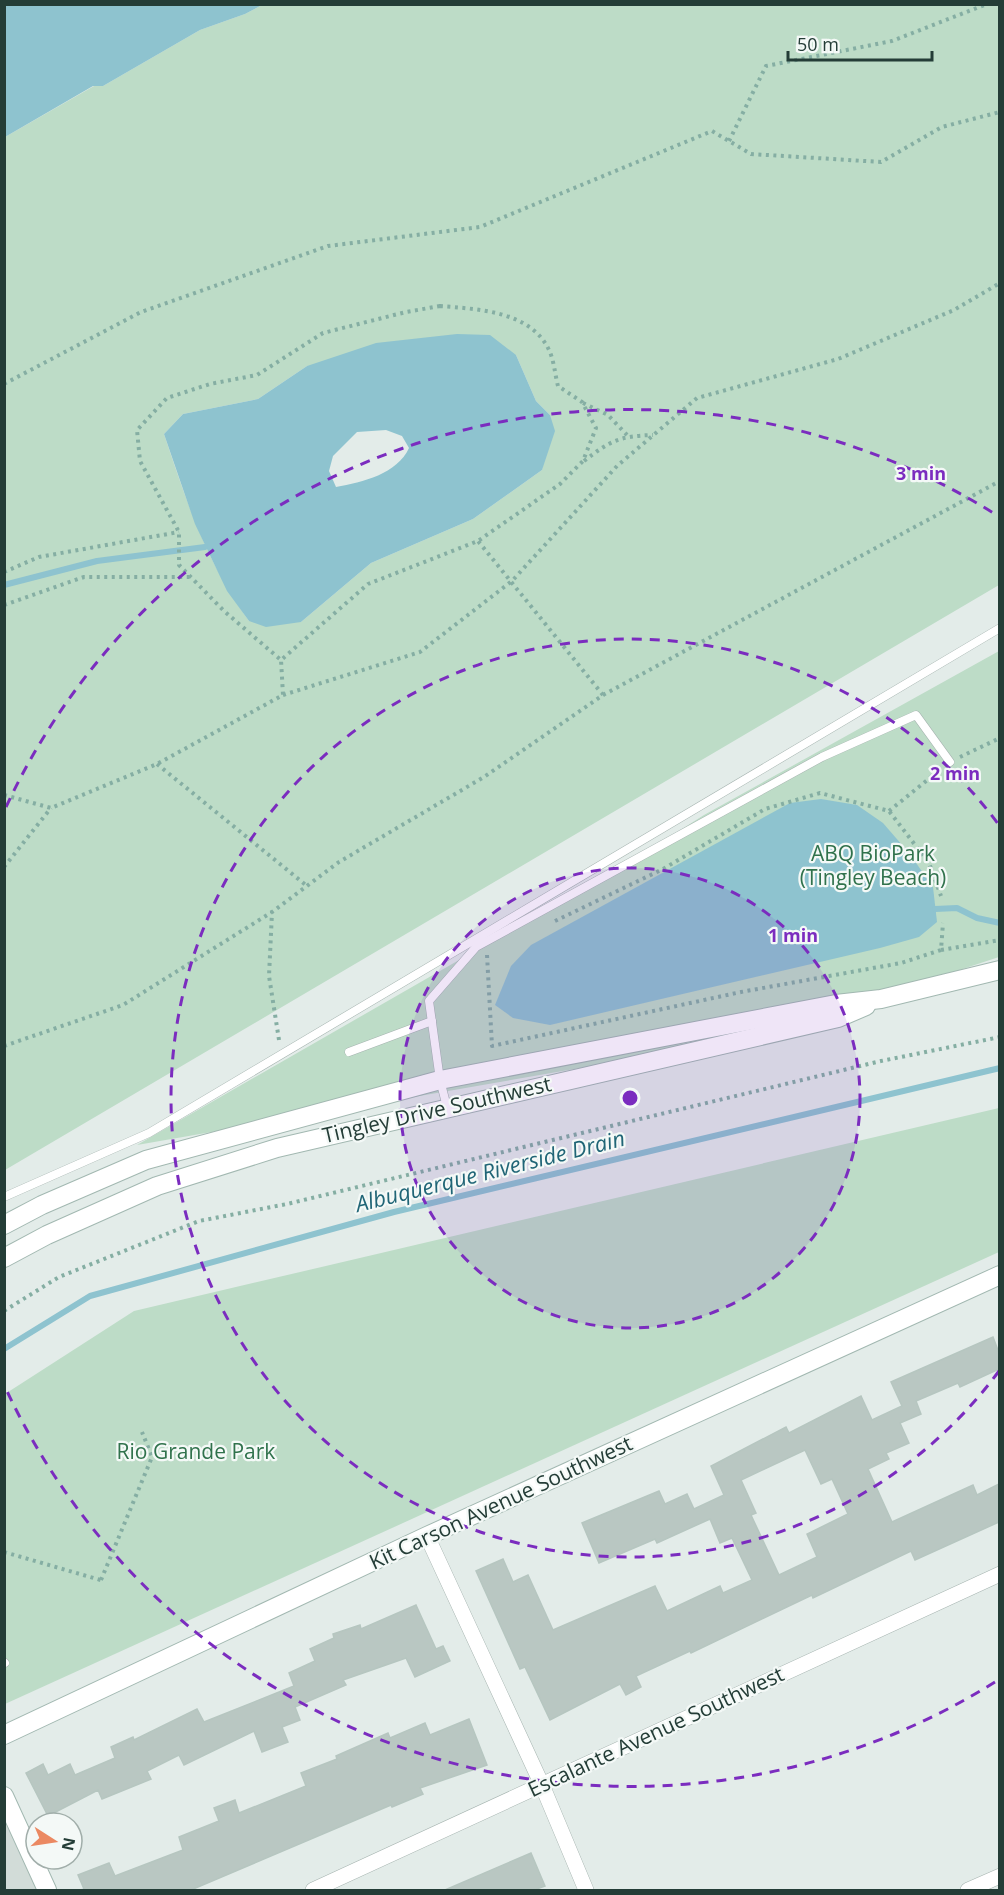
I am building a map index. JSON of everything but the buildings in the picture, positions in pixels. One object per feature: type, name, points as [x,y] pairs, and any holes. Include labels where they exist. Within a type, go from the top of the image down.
[{"type":"street","name":"Tingley Drive Southwest","points":[[4,1225],[42,1205],[146,1160],[440,1080],[825,1006],[881,999],[999,970]]},
{"type":"street","name":"Tingley Drive Southwest","points":[[4,1258],[47,1235],[157,1186],[277,1148],[838,1018],[881,999]]},
{"type":"street","name":"Kit Carson Avenue Southwest","points":[[4,1735],[428,1536],[999,1275]]},
{"type":"street","points":[[428,1536],[542,1785],[585,1890]]},
{"type":"street","name":"Escalante Avenue Southwest","points":[[313,1890],[999,1574]]},
{"type":"street","points":[[4,1796],[47,1890]]},
{"type":"street","points":[[968,1890],[999,1876]]},
{"type":"lane","points":[[4,1197],[149,1133],[999,628]]},
{"type":"lane","points":[[447,1107],[440,1080],[429,1001],[476,947],[822,757],[916,716],[950,762]]},
{"type":"lane","points":[[349,1052],[432,1021]]},
{"type":"path","points":[[729,141],[766,66],[892,41],[987,4]]},
{"type":"path","points":[[4,384],[141,312],[328,246],[480,226],[712,131],[752,154],[881,162],[942,127],[999,112]]},
{"type":"path","points":[[4,867],[51,808],[157,764],[284,696],[420,652],[512,581],[617,466],[697,398],[838,359],[954,310],[999,283]]},
{"type":"path","points":[[284,696],[281,660],[224,611],[179,565],[179,532],[140,460],[137,430],[167,398],[210,384],[257,375],[323,333],[440,306],[484,309],[534,328],[549,350],[558,386],[608,415],[627,435]]},
{"type":"path","points":[[582,402],[596,428],[583,462]]},
{"type":"path","points":[[281,660],[368,584],[478,541],[560,484],[605,445],[627,435],[653,435]]},
{"type":"path","points":[[4,1046],[123,1005],[272,912],[339,862],[484,777],[603,695],[999,481]]},
{"type":"path","points":[[4,572],[39,557],[179,532]]},
{"type":"path","points":[[478,541],[603,695]]},
{"type":"path","points":[[4,605],[84,577],[190,577]]},
{"type":"path","points":[[157,764],[307,886]]},
{"type":"path","points":[[545,926],[663,869],[765,809],[820,793],[889,811],[929,863],[941,896]]},
{"type":"path","points":[[4,795],[51,808]]},
{"type":"path","points":[[272,912],[269,976],[279,1040]]},
{"type":"path","points":[[941,950],[943,923]]},
{"type":"path","points":[[496,950],[487,955],[492,1046],[741,992],[901,963],[941,950],[999,940]]},
{"type":"path","points":[[4,1311],[59,1277],[199,1221],[287,1204],[870,1064],[999,1037]]},
{"type":"path","points":[[4,1552],[103,1580],[152,1457],[142,1432]]},
{"type":"shaded area","points":[[5,1796],[24,1839],[24,1871],[39,1871],[47,1890],[5,1890]]},
{"type":"green space","points":[[262,5],[999,5],[999,585],[5,1170],[5,137],[94,86],[103,86],[200,30],[245,14]],"holes":[[[516,355],[536,401],[550,415],[542,470],[473,519],[371,563],[301,622],[249,621],[209,554],[189,507],[164,434],[183,414],[258,399],[307,366]]]},
{"type":"green space","name":"ABQ BioPark (Tingley Beach)","points":[[999,651],[999,957],[753,1038],[137,1145],[633,860],[704,815]]},
{"type":"green space","name":"Rio Grande Park","points":[[999,1108],[999,1252],[5,1704],[5,1394],[134,1311]]},
{"type":"water","points":[[5,4],[262,5],[245,14],[200,30],[103,86],[93,86],[5,137]]},
{"type":"water","points":[[457,334],[490,335],[516,355],[536,401],[550,415],[555,431],[542,470],[473,519],[371,563],[301,622],[266,627],[249,621],[227,591],[195,524],[164,434],[183,414],[258,399],[307,366],[376,343]],"holes":[[[386,430],[402,436],[409,448],[396,464],[368,479],[336,487],[329,471],[333,456],[357,432]]]},
{"type":"water","points":[[821,799],[857,805],[883,823],[909,853],[933,887],[937,922],[919,937],[550,1025],[513,1018],[495,1005],[511,966],[531,945],[790,803]]},
{"type":"waterway","points":[[4,585],[97,561],[205,547]]},
{"type":"waterway","points":[[935,909],[957,908],[977,918],[1000,923]]},
{"type":"waterway","name":"Albuquerque Riverside Drain","points":[[4,1349],[90,1296],[394,1212],[1000,1068]]}]
